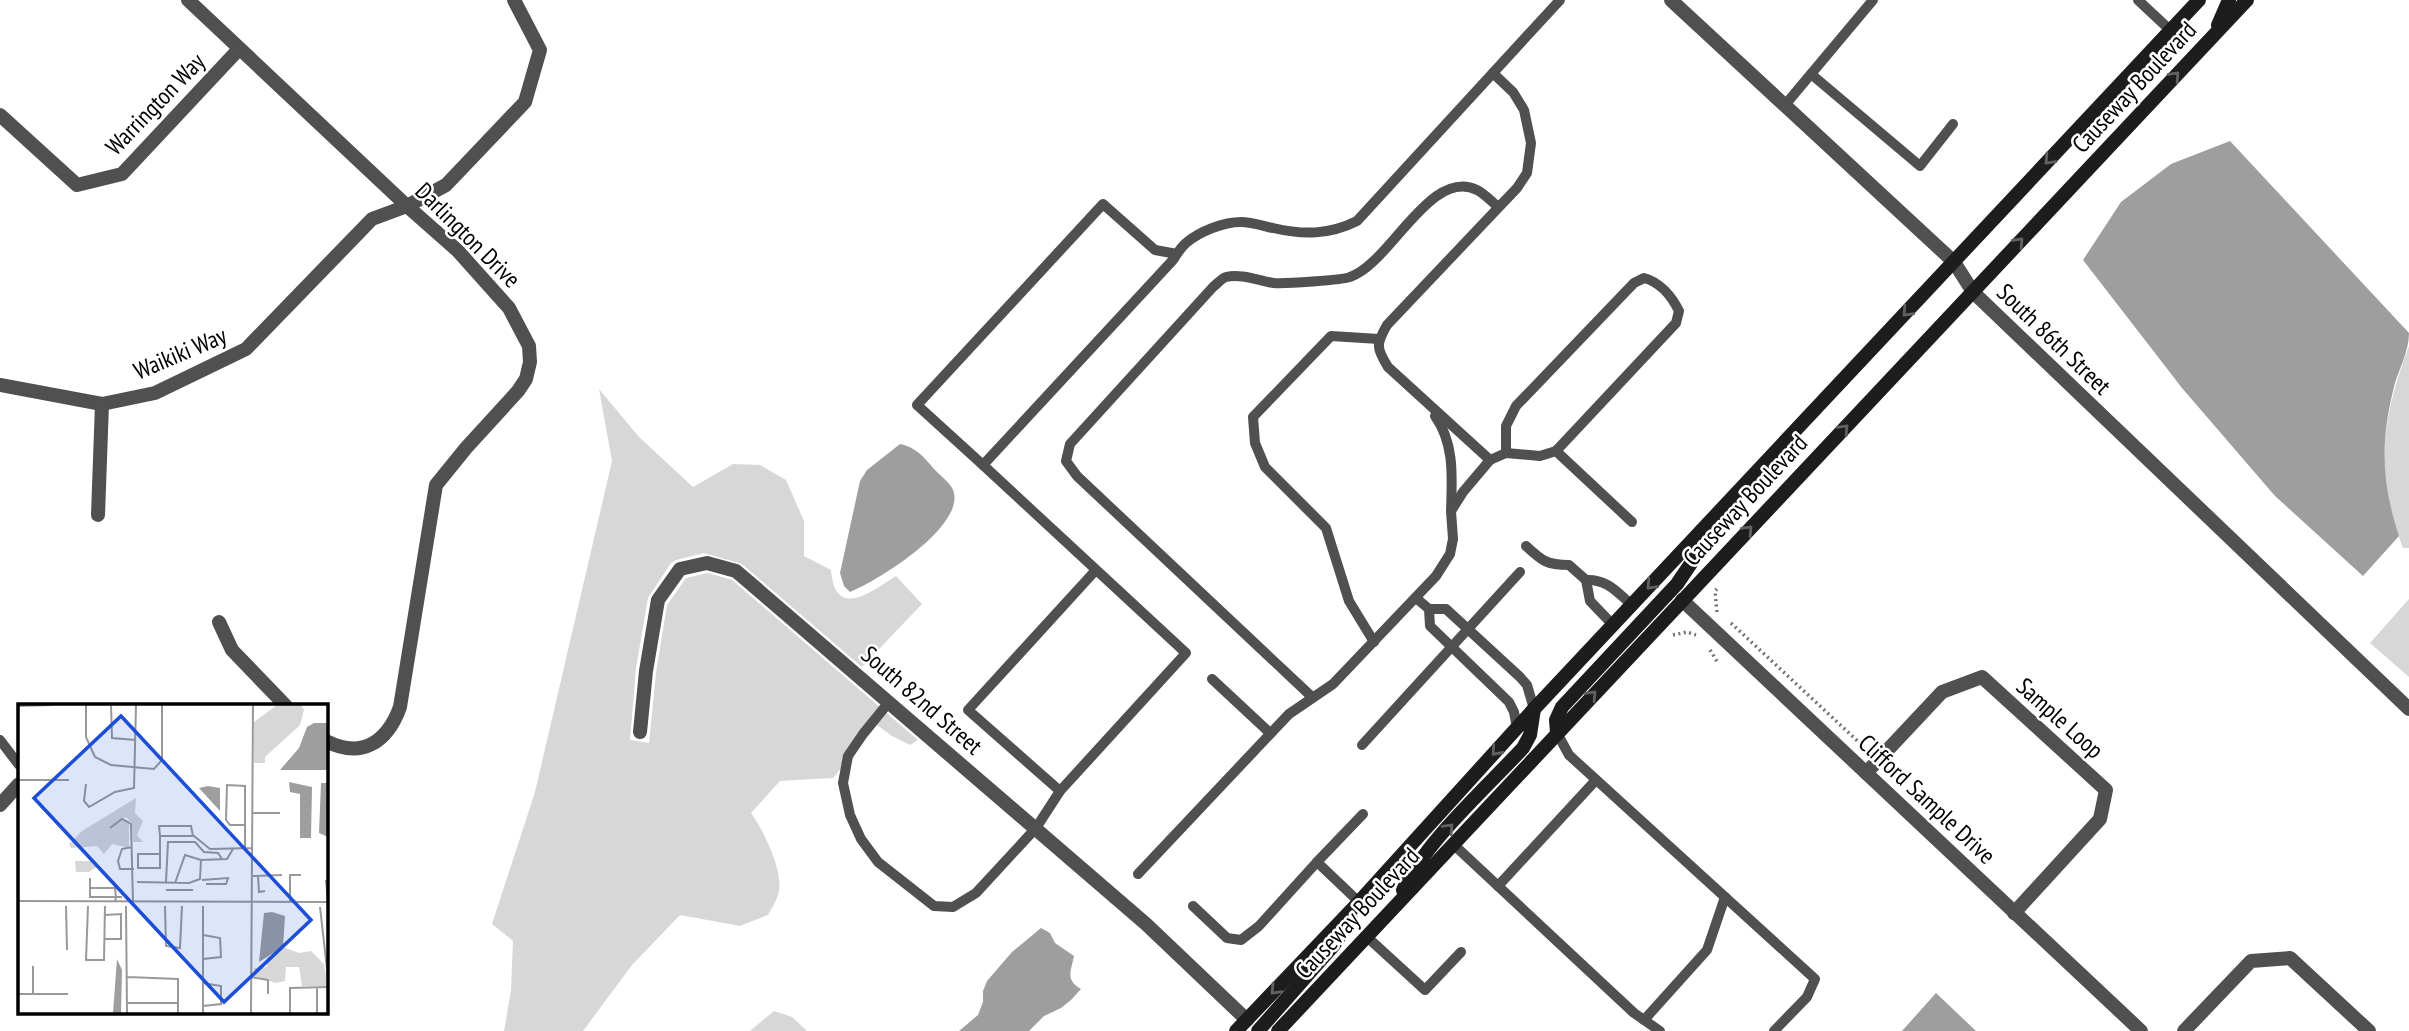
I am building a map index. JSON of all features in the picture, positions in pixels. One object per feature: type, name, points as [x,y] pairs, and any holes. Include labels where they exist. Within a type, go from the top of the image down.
[{"type":"main road","name":"Causeway Boulevard","points":[[1236,1031],[2199,0]]},
{"type":"main road","points":[[2213,36],[2229,0]]},
{"type":"main road","name":"Causeway Boulevard","points":[[1278,1031],[2247,0]]},
{"type":"main road","points":[[1556,733],[1556,720],[1562,707],[1677,584],[1698,553],[1701,531]]},
{"type":"main road","points":[[1396,904],[1411,874],[1431,847],[1523,748],[1530,735],[1534,709]]},
{"type":"main road","points":[[1258,1031],[1333,946],[1359,902]]},
{"type":"street","name":"Darlington Drive","points":[[188,0],[458,251],[509,308],[529,346],[530,362],[526,379],[518,391],[436,485],[400,707],[394,723],[380,740],[369,746],[349,749],[327,741]]},
{"type":"street","name":"Waikiki Way","points":[[0,385],[102,404],[155,393],[246,349],[372,219],[407,206],[446,185],[525,102],[540,50],[514,0]]},
{"type":"street","name":"South 86th Street","points":[[1671,0],[1954,262],[1973,292],[2409,709]]},
{"type":"street","name":"Warrington Way","points":[[0,115],[77,185],[122,174],[239,49]]},
{"type":"street","points":[[98,515],[102,404]]},
{"type":"street","name":"South 82nd Street","points":[[640,732],[646,671],[658,600],[680,569],[707,563],[736,571],[1146,924],[1247,1020]]},
{"type":"street","name":"Clifford Sample Drive","points":[[1682,600],[2141,1031]]},
{"type":"street","points":[[219,622],[232,650],[285,704]]},
{"type":"street","name":"Sample Loop","points":[[1866,774],[1942,692],[1982,677],[2106,790],[2100,819],[2014,913]]},
{"type":"street","points":[[0,805],[18,786]]},
{"type":"street","points":[[2184,1031],[2251,961],[2290,958],[2369,1031]]},
{"type":"lane","points":[[984,465],[1186,243],[1233,222],[1313,234],[1328,232],[1357,221],[1560,0]]},
{"type":"lane","points":[[1785,105],[1873,0]]},
{"type":"lane","points":[[2138,0],[2170,30]]},
{"type":"lane","points":[[1490,460],[1388,367],[1378,351],[1379,339],[1387,325],[1517,188],[1527,173],[1531,143],[1524,110],[1513,93],[1493,73]]},
{"type":"lane","points":[[1811,74],[1920,166],[1953,124]]},
{"type":"lane","points":[[1312,697],[1077,477],[1066,461],[1070,444],[1213,287],[1226,277],[1276,283],[1350,278],[1373,264],[1410,221],[1437,195],[1457,187],[1476,189],[1498,207]]},
{"type":"lane","points":[[890,702],[848,756],[843,783],[850,814],[861,839],[878,862],[934,906],[953,908],[976,893],[1035,828],[1059,791],[1186,653],[917,405],[1103,204],[1155,250],[1177,254]]},
{"type":"lane","points":[[1451,511],[1490,460],[1506,453],[1540,456],[1556,451],[1676,324],[1679,311],[1653,281],[1644,278],[1634,283],[1516,406],[1506,426],[1506,453]]},
{"type":"lane","points":[[1374,642],[1349,601],[1326,528],[1265,467],[1255,443],[1253,417],[1331,336],[1379,339]]},
{"type":"lane","points":[[1138,874],[1289,714],[1333,684],[1374,642],[1436,576],[1450,554],[1453,539],[1449,444],[1441,424],[1423,399]]},
{"type":"lane","points":[[1556,451],[1632,522]]},
{"type":"lane","points":[[1526,546],[1544,562],[1569,565],[1586,580],[1590,601],[1613,625]]},
{"type":"lane","points":[[1059,791],[968,710],[1095,570]]},
{"type":"lane","points":[[1362,745],[1520,572]]},
{"type":"lane","points":[[1586,580],[1606,583],[1632,605]]},
{"type":"lane","points":[[1416,598],[1429,609],[1446,609],[1520,677],[1527,685],[1534,709]]},
{"type":"lane","points":[[1429,609],[1430,626],[1509,702],[1517,728]]},
{"type":"lane","points":[[1212,679],[1270,733]]},
{"type":"lane","points":[[1556,733],[1569,755],[1815,979],[1807,997],[1774,1031]]},
{"type":"lane","points":[[0,740],[18,764]]},
{"type":"lane","points":[[1498,886],[1596,780]]},
{"type":"lane","points":[[1193,906],[1227,938],[1241,940],[1259,926],[1363,814]]},
{"type":"lane","points":[[1453,844],[1634,1013],[1660,1031]]},
{"type":"lane","points":[[1317,862],[1359,902]]},
{"type":"lane","points":[[1644,1020],[1707,950],[1725,897]]},
{"type":"lane","points":[[1366,936],[1425,990],[1461,952]]},
{"type":"path","points":[[1718,615],[1715,592],[1724,581]]},
{"type":"path","points":[[1728,621],[1737,626],[1864,747]]},
{"type":"path","points":[[1664,644],[1673,634],[1695,634],[1704,641],[1718,663]]},
{"type":"shaded area","points":[[2230,141],[2409,333],[2389,410],[2385,447],[2386,482],[2399,536],[2363,576],[2275,496],[2182,388],[2083,260],[2121,202],[2171,164]]},
{"type":"shaded area","points":[[2409,346],[2409,548],[2403,548],[2389,507],[2384,461],[2391,403]]},
{"type":"shaded area","points":[[599,389],[639,437],[693,487],[733,464],[760,465],[786,480],[804,521],[804,556],[831,570],[839,595],[856,598],[896,576],[922,604],[862,667],[742,564],[704,553],[676,560],[671,563],[648,598],[636,668],[630,740],[649,743],[656,673],[667,605],[686,578],[708,573],[732,580],[918,740],[910,745],[877,725],[833,778],[780,781],[751,813],[767,841],[779,875],[778,895],[768,915],[740,926],[680,915],[632,965],[583,1031],[504,1031],[511,990],[513,941],[492,924],[535,792],[612,461]]},
{"type":"shaded area","points":[[900,444],[920,454],[949,484],[954,493],[953,507],[945,522],[915,552],[879,577],[850,592],[844,586],[840,573],[860,481],[867,470]]},
{"type":"shaded area","points":[[2409,599],[2409,677],[2370,643]]},
{"type":"shaded area","points":[[1041,928],[1050,933],[1055,943],[1074,956],[1071,979],[1081,989],[1071,1000],[1044,1016],[1029,1031],[959,1031],[978,1015],[987,981],[1012,952]]},
{"type":"shaded area","points":[[1936,993],[1976,1031],[1902,1031]]},
{"type":"shaded area","points":[[774,1011],[792,1017],[807,1031],[750,1031]]}]
